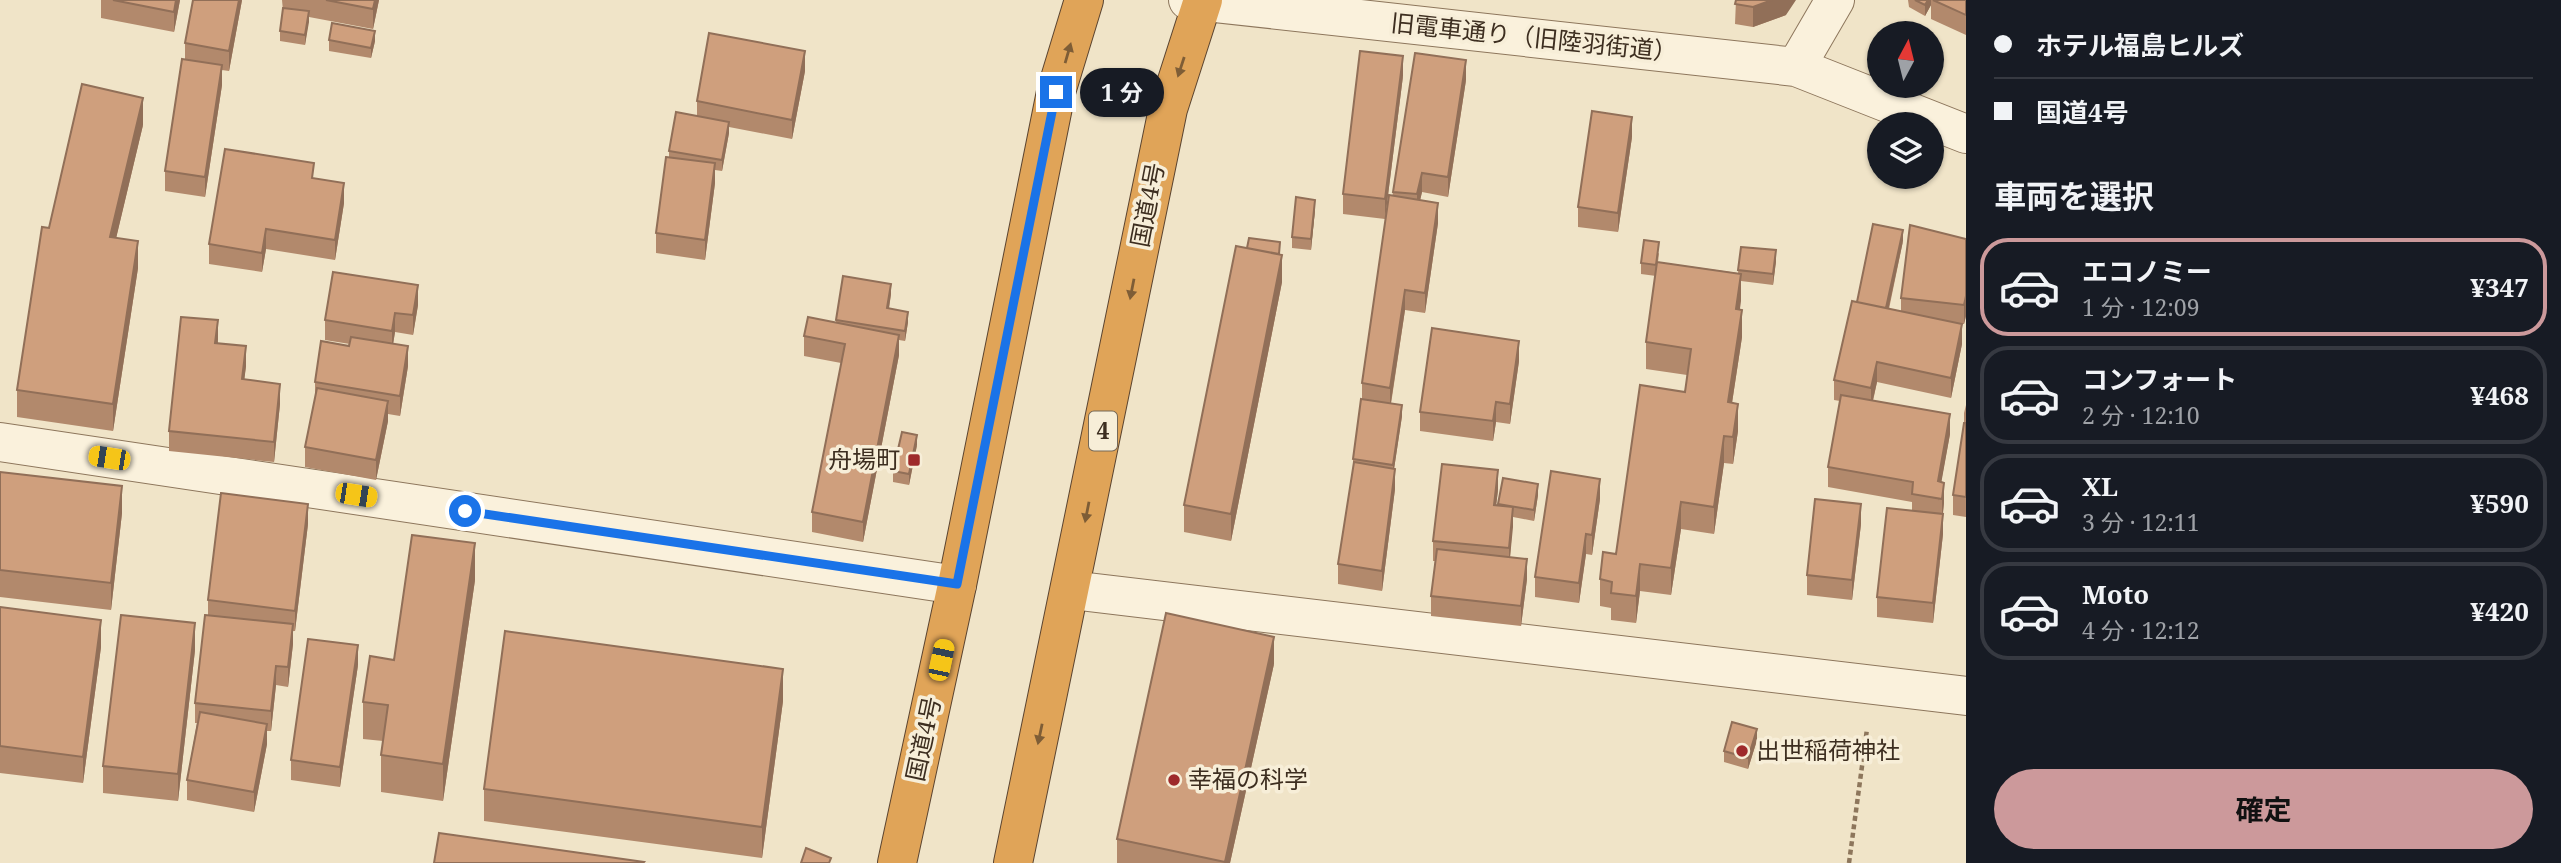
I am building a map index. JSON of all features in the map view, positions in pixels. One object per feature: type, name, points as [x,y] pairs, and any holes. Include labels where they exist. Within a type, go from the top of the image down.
[{"type":"highway","name":"国道4号","points":[[897,863],[957,584],[1056,92],[1084,0]]},
{"type":"highway","name":"国道4号","points":[[1013,863],[1168,109],[1198,1]]},
{"type":"street","points":[[1796,67],[1835,0]]},
{"type":"street","name":"旧電車通り（旧陸羽街道）","points":[[1198,1],[1796,67],[1966,134]]},
{"type":"street","points":[[0,442],[957,584]]},
{"type":"street","points":[[1071,590],[1966,696]]},
{"type":"path","points":[[1849,863],[1873,685]]},
{"type":"building","points":[[113,0],[176,0],[174,12]]},
{"type":"building","points":[[193,0],[239,0],[229,51],[185,43]]},
{"type":"building","points":[[326,0],[375,0],[373,9]]},
{"type":"building","points":[[1736,0],[1772,0],[1753,7],[1735,4]]},
{"type":"building","points":[[1915,0],[1928,0],[1925,5]]},
{"type":"building","points":[[1933,0],[1966,0],[1966,15]]},
{"type":"building","points":[[283,8],[309,11],[305,35],[280,31]]},
{"type":"building","points":[[332,23],[375,31],[371,48],[329,40]]},
{"type":"building","points":[[709,33],[805,51],[792,120],[697,101]]},
{"type":"building","points":[[1360,51],[1403,56],[1385,199],[1343,194]]},
{"type":"building","points":[[1415,53],[1466,60],[1448,177],[1422,173],[1417,194],[1393,192]]},
{"type":"building","points":[[182,59],[222,65],[205,177],[165,171]]},
{"type":"building","points":[[82,84],[143,98],[110,237],[138,241],[113,404],[17,390],[42,227],[49,228]]},
{"type":"building","points":[[1592,111],[1632,117],[1618,213],[1578,207]]},
{"type":"building","points":[[676,112],[729,122],[722,160],[669,151]]},
{"type":"building","points":[[225,149],[314,163],[312,178],[344,183],[335,240],[266,229],[262,253],[209,244]]},
{"type":"building","points":[[666,157],[715,163],[705,240],[656,233]]},
{"type":"building","points":[[1389,195],[1438,203],[1425,293],[1405,290],[1390,388],[1362,383]]},
{"type":"building","points":[[1296,197],[1315,200],[1311,239],[1292,237]]},
{"type":"building","points":[[1873,224],[1903,230],[1886,308],[1857,302]]},
{"type":"building","points":[[1910,225],[1966,239],[1964,305],[1901,298]]},
{"type":"building","points":[[1249,238],[1280,242],[1279,254],[1247,248]]},
{"type":"building","points":[[1644,240],[1659,242],[1656,265],[1641,263]]},
{"type":"building","points":[[1236,246],[1282,255],[1231,514],[1184,505]]},
{"type":"building","points":[[1741,247],[1776,250],[1773,274],[1738,270]]},
{"type":"building","points":[[1657,262],[1741,274],[1736,309],[1742,310],[1728,402],[1738,404],[1733,437],[1724,436],[1714,507],[1681,502],[1671,568],[1640,564],[1636,596],[1611,593],[1612,582],[1600,579],[1603,552],[1616,554],[1640,385],[1685,392],[1691,349],[1646,342]]},
{"type":"building","points":[[333,272],[418,285],[413,315],[395,313],[392,331],[325,320]]},
{"type":"building","points":[[843,276],[891,284],[887,308],[908,312],[905,331],[836,320]]},
{"type":"building","points":[[1852,301],[1962,324],[1951,378],[1877,362],[1871,388],[1834,380]]},
{"type":"building","points":[[181,317],[218,320],[215,343],[246,346],[242,379],[280,384],[274,442],[169,431]]},
{"type":"building","points":[[808,317],[899,335],[863,522],[812,512],[845,344],[804,336]]},
{"type":"building","points":[[1432,328],[1519,341],[1510,404],[1496,402],[1493,421],[1420,412]]},
{"type":"building","points":[[351,337],[408,346],[400,396],[315,382],[321,341],[349,346]]},
{"type":"building","points":[[317,388],[388,401],[376,460],[305,447]]},
{"type":"building","points":[[1841,395],[1950,414],[1938,481],[1944,483],[1942,499],[1912,494],[1913,482],[1828,467]]},
{"type":"building","points":[[1361,399],[1402,405],[1393,465],[1353,459]]},
{"type":"building","points":[[1966,423],[1966,497],[1953,495]]},
{"type":"building","points":[[902,432],[917,435],[909,474],[893,471]]},
{"type":"building","points":[[1354,462],[1395,469],[1382,571],[1338,564]]},
{"type":"building","points":[[1442,464],[1498,470],[1494,505],[1513,507],[1509,548],[1433,541]]},
{"type":"building","points":[[1551,471],[1600,479],[1592,535],[1586,534],[1579,583],[1535,577]]},
{"type":"building","points":[[0,472],[122,486],[111,583],[0,570]]},
{"type":"building","points":[[1503,478],[1538,484],[1534,510],[1498,504]]},
{"type":"building","points":[[221,493],[308,504],[295,611],[208,600]]},
{"type":"building","points":[[1815,499],[1861,504],[1852,580],[1807,575]]},
{"type":"building","points":[[1887,508],[1943,514],[1933,603],[1877,597]]},
{"type":"building","points":[[412,535],[475,543],[443,764],[381,755],[388,705],[363,702],[370,656],[394,660]]},
{"type":"building","points":[[1437,549],[1527,559],[1521,606],[1431,596]]},
{"type":"building","points":[[0,607],[101,620],[83,757],[0,746]]},
{"type":"building","points":[[1166,613],[1274,637],[1225,862],[1117,839]]},
{"type":"building","points":[[121,615],[195,623],[178,774],[103,766]]},
{"type":"building","points":[[205,615],[293,624],[288,667],[276,666],[271,711],[195,703]]},
{"type":"building","points":[[505,631],[783,669],[762,827],[484,789]]},
{"type":"building","points":[[308,639],[358,645],[340,767],[291,760]]},
{"type":"building","points":[[200,712],[267,724],[254,792],[187,780]]},
{"type":"building","points":[[1732,722],[1757,729],[1748,758],[1724,751]]},
{"type":"building","points":[[439,833],[644,862],[434,863]]},
{"type":"building","points":[[806,848],[831,858],[829,863],[801,863]]},
{"type":"place","name":"舟場町","points":[[914,460]]},
{"type":"place","name":"出世稲荷神社","points":[[1742,751]]},
{"type":"place","name":"幸福の科学","points":[[1174,780]]},
{"type":"route","points":[[465,511],[957,584],[1056,92]]}]
